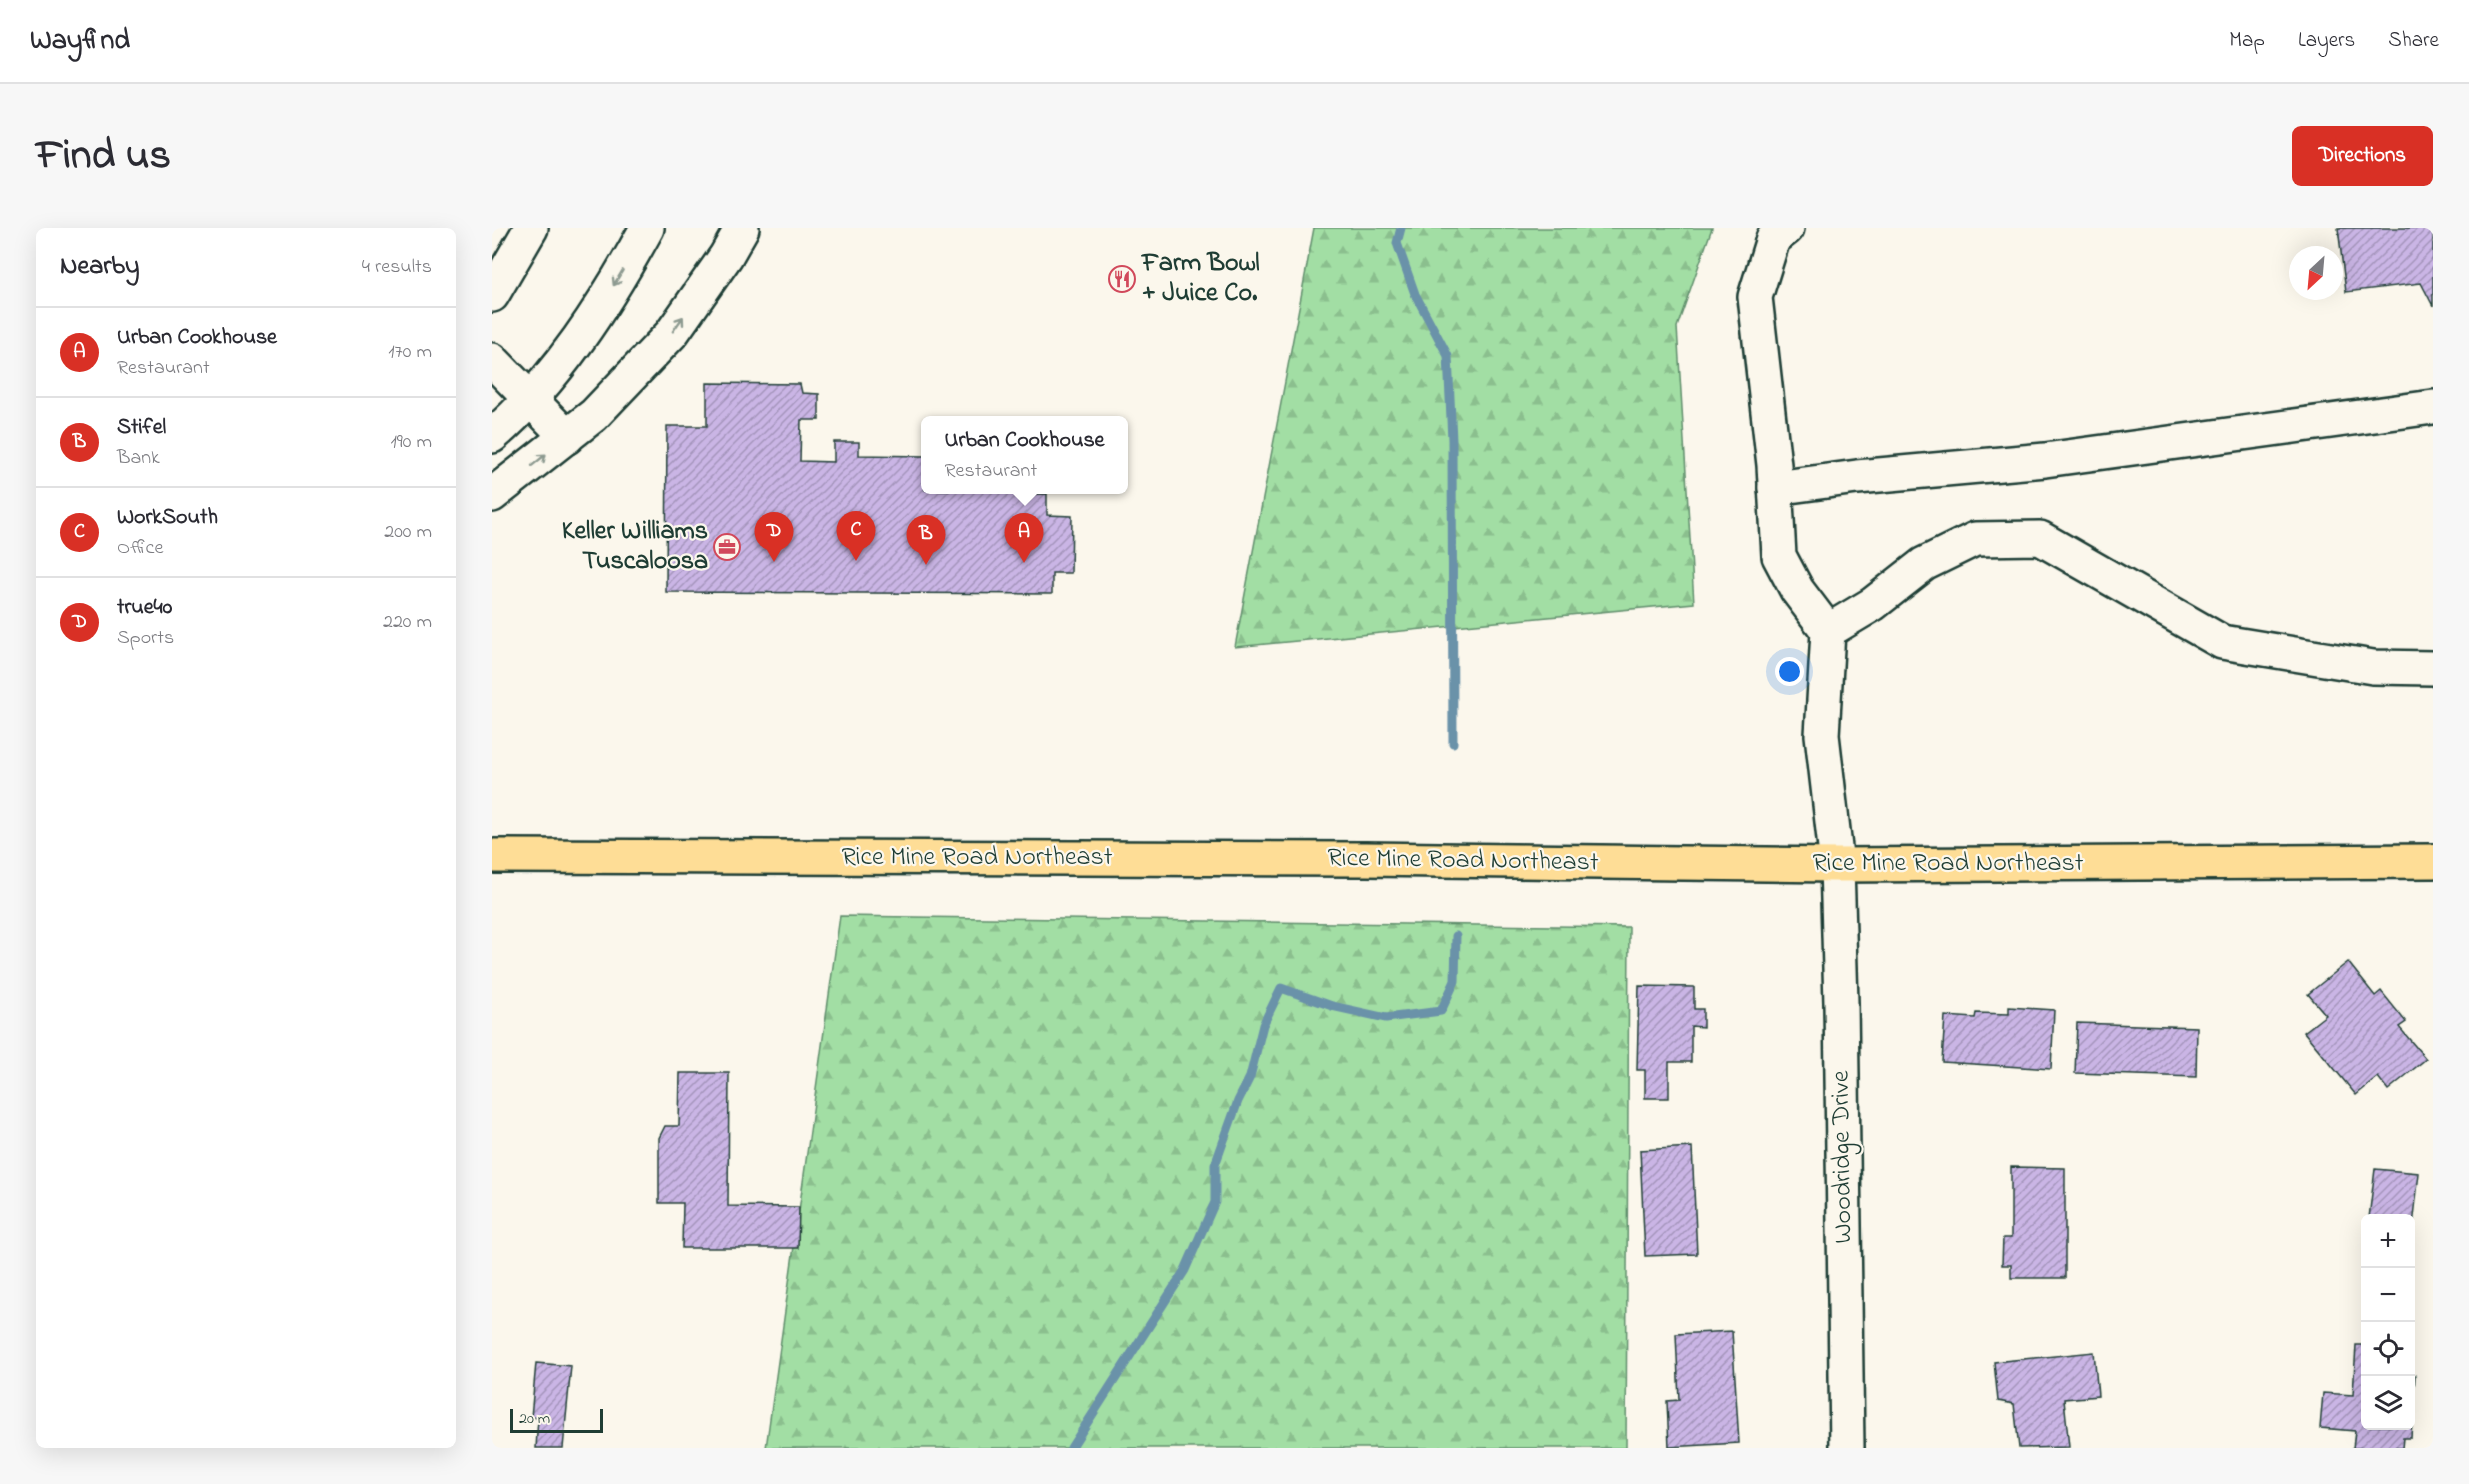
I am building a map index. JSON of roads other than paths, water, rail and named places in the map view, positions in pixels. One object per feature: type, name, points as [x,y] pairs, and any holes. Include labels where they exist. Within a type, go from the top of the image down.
[{"type":"main road","name":"Rice Mine Road Northeast","points":[[492,856],[1376,859],[1837,865],[2433,861]]},
{"type":"street","points":[[492,295],[531,228]]},
{"type":"street","points":[[492,436],[510,421],[569,353],[609,293],[647,228]]},
{"type":"street","points":[[1787,228],[1773,238],[1755,297],[1773,454],[1779,556],[1797,590],[1828,631],[1873,604],[1924,564],[1975,539],[2040,538],[2222,642],[2373,667],[2433,668]]},
{"type":"street","points":[[492,495],[594,415],[672,333],[730,232]]},
{"type":"street","points":[[492,360],[567,437]]},
{"type":"street","points":[[1775,488],[1857,477],[2045,460],[2433,407]]},
{"type":"street","name":"Woodridge Drive","points":[[1828,631],[1822,735],[1837,865],[1847,1448]]},
{"type":"waterway","points":[[1401,228],[1397,243],[1415,294],[1448,356],[1452,440],[1453,743]]},
{"type":"waterway","points":[[1071,1448],[1185,1270],[1215,1202],[1215,1165],[1238,1101],[1250,1077],[1263,1025],[1281,988],[1332,1006],[1386,1018],[1441,1011],[1455,981],[1456,936]]},
{"type":"place","name":"Farm Bowl + Juice Co.","points":[[1122,279]]},
{"type":"place","name":"Keller Williams Tuscaloosa","points":[[727,547]]},
{"type":"place","name":"WorkSouth","points":[[856,561]]},
{"type":"place","name":"true40","points":[[774,562]]},
{"type":"place","name":"Urban Cookhouse","points":[[1024,563]]},
{"type":"place","name":"Stifel","points":[[926,565]]}]
